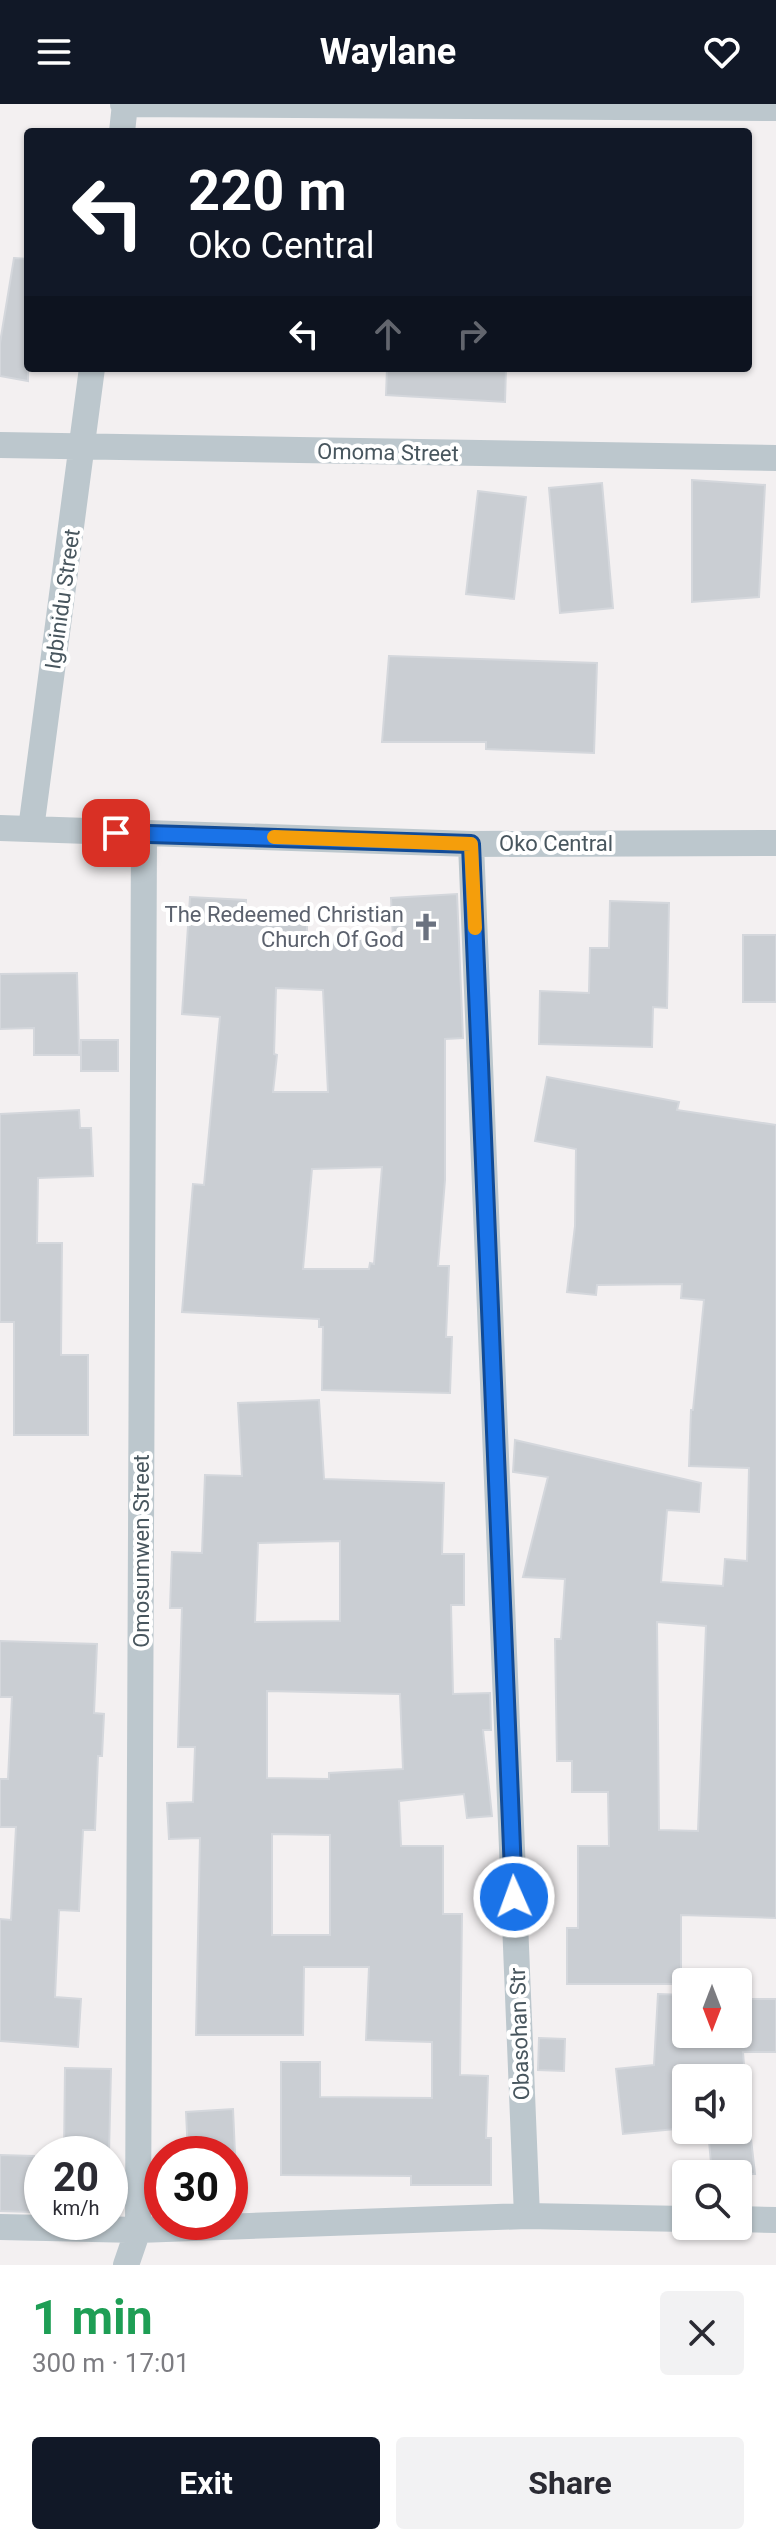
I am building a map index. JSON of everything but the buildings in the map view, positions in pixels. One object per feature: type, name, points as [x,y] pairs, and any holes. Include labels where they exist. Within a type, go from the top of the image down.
[{"type":"street","points":[[122,128],[124,104],[776,108]]},
{"type":"street","name":"Igbinidu Street","points":[[31,829],[91,372]]},
{"type":"street","name":"Omoma Street","points":[[0,445],[776,458]]},
{"type":"street","name":"Oko Central","points":[[0,828],[471,844],[776,843]]},
{"type":"street","name":"Omosumwen Street","points":[[126,2265],[138,2230],[144,835]]},
{"type":"street","name":"Obasohan Str","points":[[471,844],[527,2216]]},
{"type":"street","points":[[0,2227],[138,2230],[527,2216],[672,2219]]},
{"type":"street","points":[[752,2219],[776,2220]]},
{"type":"slow traffic","points":[[274,837],[471,844],[475,928]]},
{"type":"place","name":"The Redeemed Christian Church Of God","points":[[426,927]]},
{"type":"route","points":[[116,833],[471,844],[514,1897]]}]
